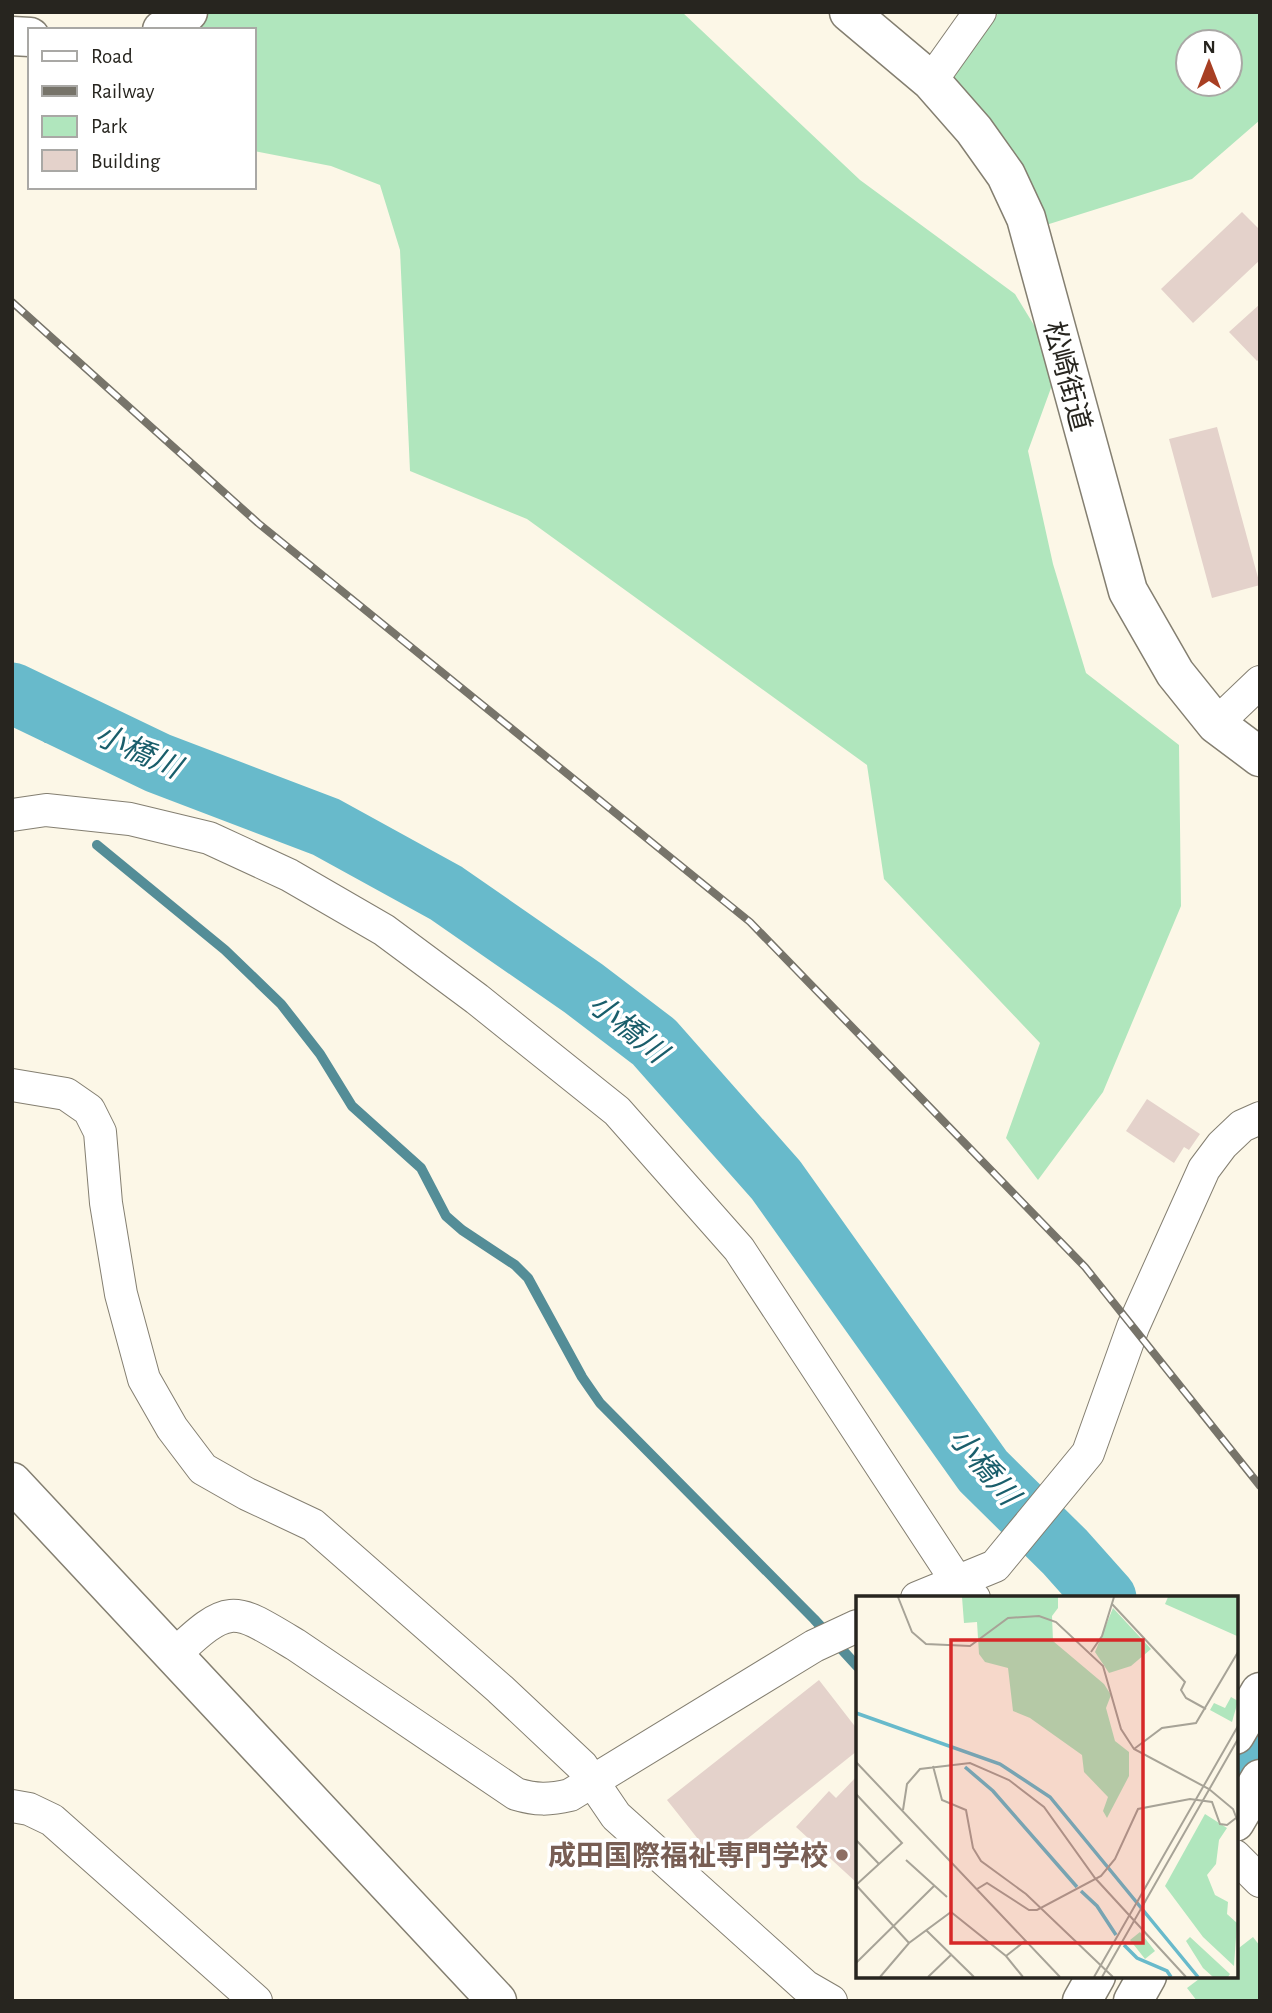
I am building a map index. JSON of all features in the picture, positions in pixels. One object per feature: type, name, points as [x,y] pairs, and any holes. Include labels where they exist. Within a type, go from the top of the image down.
[{"type":"main road","points":[[169,28],[188,12]]},
{"type":"main road","name":"松崎街道","points":[[849,12],[931,81],[974,130],[1006,175],[1026,218],[1128,592],[1175,673],[1216,724],[1260,757]]},
{"type":"main road","points":[[12,1482],[492,1999]]},
{"type":"main road","points":[[1237,1732],[1260,1692]]},
{"type":"main road","points":[[1237,1819],[1260,1779]]},
{"type":"main road","points":[[1082,2001],[1095,1978]]},
{"type":"main road","points":[[1133,2001],[1146,1978]]},
{"type":"street","points":[[931,81],[979,12]]},
{"type":"street","points":[[1216,724],[1260,682]]},
{"type":"street","points":[[12,815],[47,810],[130,819],[209,838],[289,875],[384,930],[477,999],[617,1111],[739,1249],[965,1589]]},
{"type":"street","points":[[12,1085],[66,1094],[89,1110],[100,1132],[106,1203],[121,1294],[144,1379],[172,1429],[203,1469],[313,1525],[500,1689],[582,1766],[616,1816],[805,1986],[831,2001]]},
{"type":"street","points":[[928,1596],[965,1589],[995,1566],[1088,1453],[1133,1328],[1204,1169],[1222,1145],[1242,1126],[1260,1118]]},
{"type":"street","points":[[174,1655],[208,1624],[225,1615],[241,1615],[296,1645],[516,1794],[535,1800],[570,1795],[814,1646],[852,1629]]},
{"type":"street","points":[[12,1806],[29,1809],[52,1820],[256,2001]]},
{"type":"street","points":[[1237,1858],[1260,1881]]},
{"type":"green space","points":[[177,12],[682,12],[860,180],[1015,294],[1059,366],[1028,451],[1053,564],[1086,673],[1179,745],[1181,906],[1103,1092],[1038,1180],[1006,1138],[1040,1043],[884,879],[867,765],[527,519],[410,471],[400,250],[380,185],[331,166],[256,151],[256,28],[178,28]]},
{"type":"green space","points":[[999,12],[1260,12],[1260,120],[1192,179],[1046,225],[952,80]]},
{"type":"green space","points":[[1253,1937],[1260,1946],[1260,2001],[1197,2001],[1187,1988],[1200,1978],[1237,1978],[1237,1949]]},
{"type":"building","points":[[1242,212],[1260,230],[1260,260],[1193,323],[1161,289]]},
{"type":"building","points":[[1260,304],[1260,358],[1257,361],[1229,332]]},
{"type":"building","points":[[1217,427],[1260,585],[1212,598],[1169,439]]},
{"type":"building","points":[[1147,1099],[1200,1134],[1189,1150],[1184,1147],[1174,1163],[1126,1131]]},
{"type":"building","points":[[819,1680],[856,1728],[856,1752],[717,1863],[667,1800]]},
{"type":"building","name":"成田国際福祉専門学校","points":[[856,1777],[856,1882],[796,1827],[829,1791],[836,1798]]},
{"type":"waterway","name":"小橋川","points":[[12,693],[158,763],[326,827],[446,893],[583,988],[654,1042],[776,1180],[983,1471],[1065,1552],[1104,1596]]},
{"type":"waterway","points":[[47,738],[52,712]]},
{"type":"waterway","points":[[97,845],[225,950],[281,1004],[320,1054],[352,1106],[421,1168],[446,1216],[462,1230],[515,1265],[528,1278],[582,1377],[600,1403],[856,1665]]},
{"type":"waterway","name":"小橋川","points":[[1237,1744],[1260,1769]]},
{"type":"railway","points":[[12,302],[258,523],[750,922],[1085,1267],[1260,1486]]},
{"type":"place","name":"成田国際福祉専門学校","points":[[842,1855]]}]
